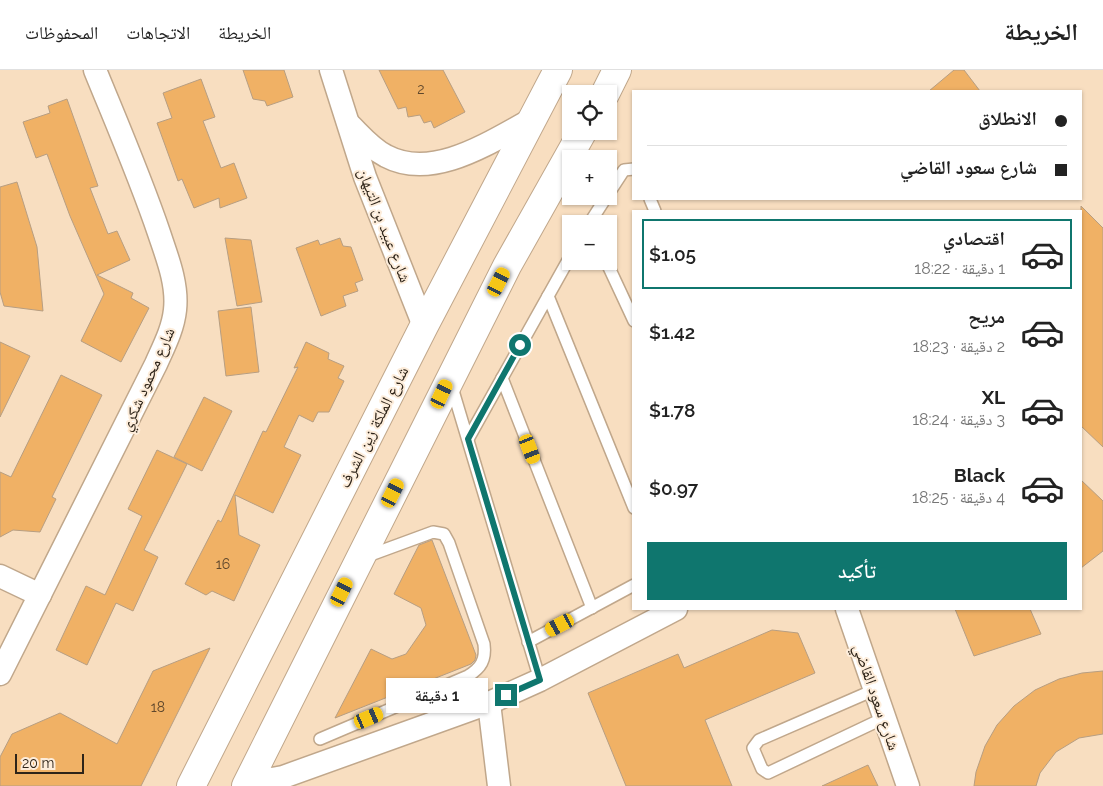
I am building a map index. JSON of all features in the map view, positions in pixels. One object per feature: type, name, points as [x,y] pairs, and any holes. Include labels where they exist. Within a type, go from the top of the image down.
[{"type":"main road","name":"شارع الملكة زين الشرف","points":[[191,786],[424,326],[530,120],[558,70]]},
{"type":"main road","points":[[609,85],[617,70]]},
{"type":"main road","points":[[248,781],[449,378],[507,266],[578,140]]},
{"type":"street","name":"شارع محمود شكري","points":[[0,674],[156,364],[170,331],[175,311],[172,274],[145,190],[94,70]]},
{"type":"street","name":"شارع عبيد بن التيهان","points":[[331,70],[375,203],[424,326]]},
{"type":"street","name":"شارع عبيد بن التيهان","points":[[349,124],[373,148],[387,157],[402,162],[424,163],[449,159],[484,146],[530,120]]},
{"type":"street","points":[[0,576],[40,595]]},
{"type":"street","points":[[248,781],[283,778],[489,703],[540,680],[674,610]]},
{"type":"street","name":"شارع سعود القاضي","points":[[847,610],[908,786]]},
{"type":"street","points":[[489,703],[499,786]]},
{"type":"lane","points":[[617,181],[624,170],[632,169]]},
{"type":"lane","points":[[468,439],[563,270]]},
{"type":"lane","points":[[610,270],[632,317]]},
{"type":"lane","points":[[548,296],[632,503]]},
{"type":"lane","points":[[449,378],[540,680]]},
{"type":"lane","points":[[502,378],[592,608]]},
{"type":"lane","points":[[320,739],[468,676],[482,664],[485,654],[447,538],[444,534],[433,532],[359,559]]},
{"type":"lane","points":[[528,642],[632,586]]},
{"type":"lane","points":[[874,690],[759,740],[753,748],[762,769],[768,773],[884,718]]},
{"type":"building","points":[[243,70],[284,70],[293,97],[267,106],[265,101],[253,99]]},
{"type":"building","points":[[379,70],[443,70],[465,112],[434,128],[431,121],[424,123],[420,115],[408,117],[406,107],[398,109]]},
{"type":"building","points":[[954,70],[964,70],[979,90],[930,90]]},
{"type":"building","points":[[201,79],[215,117],[203,121],[221,168],[234,163],[247,198],[220,208],[219,198],[194,208],[182,179],[178,181],[157,123],[172,118],[163,93]]},
{"type":"building","points":[[67,99],[98,186],[90,188],[108,234],[117,231],[130,260],[97,275],[133,293],[131,298],[149,308],[121,362],[81,341],[104,294],[70,216],[47,154],[36,158],[23,122],[50,113],[48,106]]},
{"type":"building","points":[[17,182],[37,247],[43,311],[4,306],[0,292],[0,187]]},
{"type":"building","points":[[1081,206],[1103,228],[1103,447],[1082,427]]},
{"type":"building","points":[[225,238],[251,240],[262,302],[237,306]]},
{"type":"building","points":[[340,238],[343,246],[351,247],[363,280],[355,283],[358,291],[343,296],[346,306],[321,316],[296,248],[318,240],[320,245]]},
{"type":"building","points":[[251,307],[259,372],[226,376],[218,311]]},
{"type":"building","points":[[0,342],[30,356],[0,417]]},
{"type":"building","points":[[306,342],[329,353],[328,359],[344,366],[338,378],[344,381],[329,412],[318,412],[313,422],[299,415],[284,447],[301,455],[273,513],[235,495],[239,535],[260,545],[234,601],[212,591],[206,595],[185,584],[218,520],[221,522],[263,431],[266,432],[298,367],[294,368]]},
{"type":"building","points":[[61,375],[102,395],[52,497],[56,499],[40,532],[13,530],[0,537],[0,472],[11,477]]},
{"type":"building","points":[[204,397],[232,411],[202,471],[174,457]]},
{"type":"building","points":[[157,450],[187,464],[144,550],[158,557],[133,611],[116,603],[87,665],[56,650],[86,586],[105,595],[142,516],[128,509]]},
{"type":"building","points":[[1082,481],[1103,501],[1103,551],[1082,567]]},
{"type":"building","points":[[432,540],[476,655],[475,660],[471,664],[335,718],[371,649],[392,659],[406,654],[426,625],[421,608],[394,594],[419,545]]},
{"type":"building","points":[[955,610],[1030,610],[1041,634],[974,656]]},
{"type":"building","points":[[772,630],[798,633],[815,673],[705,720],[732,786],[626,786],[588,693],[678,654],[684,668]]},
{"type":"building","points":[[210,648],[141,786],[0,786],[0,757],[12,734],[60,713],[117,744],[153,671]]},
{"type":"building","points":[[1103,671],[1103,734],[1079,738],[1056,752],[1040,773],[1036,786],[974,786],[976,772],[985,746],[997,725],[1014,706],[1035,690],[1059,679],[1082,673]]},
{"type":"building","points":[[868,765],[878,786],[822,786]]},
{"type":"route","points":[[506,695],[540,680],[468,439],[520,345]]}]
